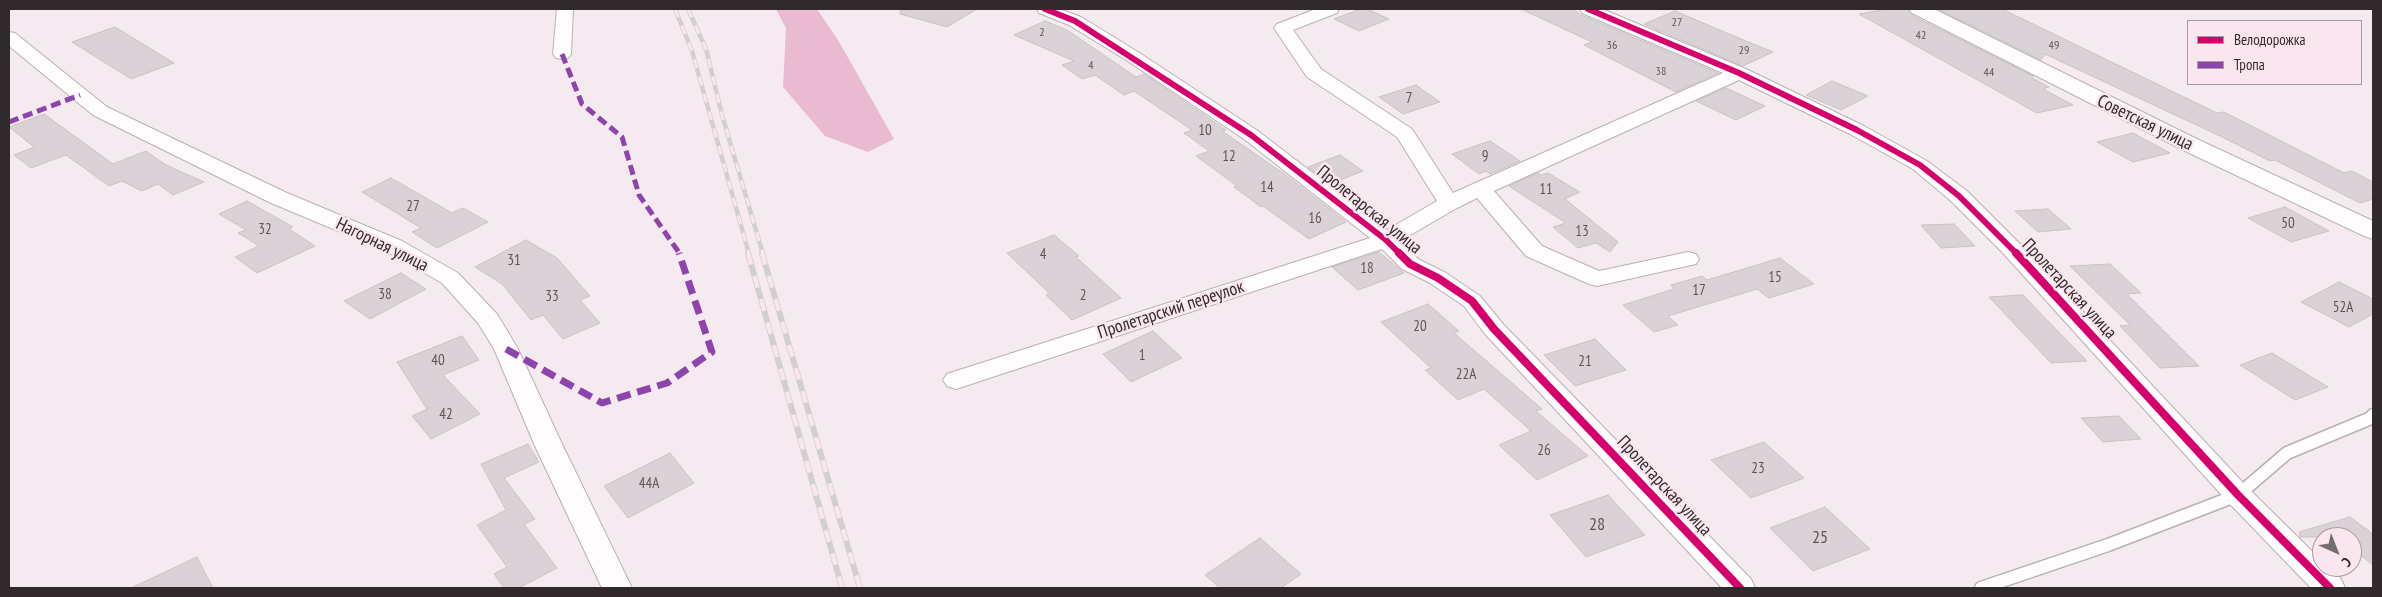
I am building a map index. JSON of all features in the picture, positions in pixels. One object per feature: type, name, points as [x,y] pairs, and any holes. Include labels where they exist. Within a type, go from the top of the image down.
[{"type":"main road","name":"Советская улица","points":[[1919,9],[2190,145],[2373,231]]},
{"type":"street","points":[[562,54],[565,9]]},
{"type":"street","name":"Пролетарская улица","points":[[1045,9],[1075,21],[1132,56],[1251,135],[1386,240],[1410,264],[1438,278],[1472,302],[1494,329],[1740,588]]},
{"type":"street","points":[[1331,9],[1283,28],[1314,73],[1404,133],[1449,203]]},
{"type":"street","name":"Пролетарская улица","points":[[1588,9],[1739,73],[1857,130],[1920,165],[1959,196],[2011,248],[2238,495],[2330,588]]},
{"type":"street","name":"Нагорная улица","points":[[9,37],[100,111],[279,198],[394,246],[450,278],[488,319],[506,349],[616,588]]},
{"type":"street","name":"Пролетарский переулок","points":[[956,380],[1386,240],[1449,203],[1739,73]]},
{"type":"street","points":[[1481,189],[1534,251],[1597,279],[1688,259]]},
{"type":"lane","points":[[1981,588],[2108,545],[2238,495],[2287,453],[2373,417]]},
{"type":"shaded area","points":[[776,9],[817,9],[838,40],[894,139],[868,152],[825,136],[783,87],[786,28]]},
{"type":"building","points":[[901,9],[977,9],[947,27],[900,14]]},
{"type":"building","points":[[1360,9],[1367,9],[1389,19],[1359,31],[1334,19]]},
{"type":"building","points":[[1521,9],[1573,9],[1581,15],[1718,73],[1676,92],[1584,45],[1592,42]]},
{"type":"building","points":[[1887,9],[1907,9],[1911,15],[2033,76],[2032,78],[2049,87],[2043,89],[2073,105],[2037,113],[1859,14]]},
{"type":"building","points":[[1938,9],[2002,9],[2217,113],[2224,112],[2344,173],[2352,171],[2373,182],[2373,199],[2360,203],[2275,160],[2270,161],[2045,54],[2041,60]]},
{"type":"building","points":[[1675,11],[1773,52],[1743,66],[1644,24]]},
{"type":"building","points":[[1045,21],[1067,30],[1136,77],[1144,74],[1226,130],[1222,131],[1286,175],[1346,222],[1309,239],[1263,206],[1261,207],[1234,187],[1237,186],[1196,156],[1209,151],[1184,133],[1192,130],[1134,91],[1124,95],[1095,75],[1082,79],[1062,65],[1074,61],[1014,35]]},
{"type":"building","points":[[115,27],[174,63],[131,79],[72,42]]},
{"type":"building","points":[[1832,81],[1868,96],[1841,110],[1806,95]]},
{"type":"building","points":[[1416,85],[1440,102],[1403,114],[1379,97]]},
{"type":"building","points":[[1726,88],[1765,106],[1736,120],[1696,101]]},
{"type":"building","points":[[44,114],[113,164],[146,151],[166,165],[204,182],[173,195],[158,184],[142,191],[122,181],[109,186],[66,155],[31,168],[14,155],[34,147],[9,127]]},
{"type":"building","points":[[2133,133],[2170,153],[2133,162],[2097,142]]},
{"type":"building","points":[[1490,141],[1520,161],[1490,174],[1486,171],[1479,174],[1452,154]]},
{"type":"building","points":[[1340,155],[1363,171],[1330,184],[1308,167]]},
{"type":"building","points":[[1538,173],[1541,175],[1548,173],[1580,192],[1565,199],[1618,242],[1610,252],[1596,243],[1578,248],[1553,227],[1566,223],[1509,186]]},
{"type":"building","points":[[391,178],[452,213],[463,208],[488,222],[437,248],[412,232],[421,228],[362,192]]},
{"type":"building","points":[[247,201],[293,227],[289,229],[315,246],[257,273],[235,257],[259,246],[238,233],[246,230],[219,214]]},
{"type":"building","points":[[2285,207],[2329,231],[2291,242],[2248,218]]},
{"type":"building","points":[[2048,209],[2071,229],[2038,232],[2015,211]]},
{"type":"building","points":[[1954,224],[1975,246],[1941,248],[1921,225]]},
{"type":"building","points":[[1054,235],[1079,256],[1076,257],[1121,298],[1072,320],[1046,295],[1049,293],[1007,253]]},
{"type":"building","points":[[526,240],[557,258],[590,296],[580,300],[600,323],[563,339],[543,315],[531,320],[502,284],[475,267]]},
{"type":"building","points":[[1379,252],[1404,273],[1358,290],[1332,267]]},
{"type":"building","points":[[1780,258],[1814,284],[1769,298],[1757,289],[1668,316],[1678,325],[1654,332],[1623,305],[1674,289],[1671,285],[1702,276],[1707,280]]},
{"type":"building","points":[[2110,264],[2141,293],[2127,294],[2199,366],[2160,368],[2120,326],[2130,325],[2070,266]]},
{"type":"building","points":[[401,273],[426,289],[370,319],[344,301]]},
{"type":"building","points":[[2339,282],[2373,299],[2373,314],[2349,327],[2301,302]]},
{"type":"building","points":[[2023,295],[2087,361],[2051,363],[1989,297]]},
{"type":"building","points":[[1428,304],[1459,331],[1454,333],[1542,409],[1536,411],[1588,456],[1537,480],[1499,445],[1531,431],[1484,389],[1458,400],[1425,370],[1431,368],[1381,322]]},
{"type":"building","points":[[1153,331],[1182,358],[1131,382],[1103,354]]},
{"type":"building","points":[[462,336],[479,360],[443,375],[480,414],[431,439],[412,416],[427,409],[397,362]]},
{"type":"building","points":[[1595,339],[1626,370],[1575,386],[1544,355]]},
{"type":"building","points":[[2272,353],[2328,387],[2295,400],[2240,365]]},
{"type":"building","points":[[2119,416],[2141,439],[2103,442],[2081,418]]},
{"type":"building","points":[[1764,442],[1804,478],[1751,498],[1711,460]]},
{"type":"building","points":[[528,444],[539,462],[504,478],[535,519],[524,524],[557,568],[519,588],[504,588],[494,574],[507,567],[477,525],[506,510],[481,464]]},
{"type":"building","points":[[670,453],[694,483],[628,518],[604,486]]},
{"type":"building","points":[[1608,495],[1645,535],[1586,557],[1550,515]]},
{"type":"building","points":[[1825,507],[1870,549],[1813,571],[1770,528]]},
{"type":"building","points":[[2350,517],[2373,534],[2373,565],[2362,557],[2362,527],[2316,527]]},
{"type":"building","points":[[2312,528],[2312,537],[2300,537],[2299,532]]},
{"type":"building","points":[[1260,538],[1301,574],[1281,588],[1220,588],[1205,575]]},
{"type":"building","points":[[197,557],[213,588],[131,588]]},
{"type":"railway","points":[[675,9],[692,51],[749,254]]},
{"type":"railway","points":[[688,9],[706,49],[722,115],[763,254]]},
{"type":"railway","points":[[748,253],[842,588]]},
{"type":"railway","points":[[762,253],[860,588]]},
{"type":"marked path","points":[[506,349],[602,403],[667,383],[712,352],[680,254],[639,195],[622,137],[582,104],[562,54]]},
{"type":"marked path","points":[[9,122],[80,95]]},
{"type":"cycle path","points":[[1045,9],[1075,21],[1132,56],[1251,135],[1386,240],[1410,264],[1438,278],[1472,301],[1494,329],[1740,588]]},
{"type":"cycle path","points":[[1588,9],[1739,73],[1857,130],[1920,165],[1959,196],[2011,248],[2238,495],[2330,588]]}]
